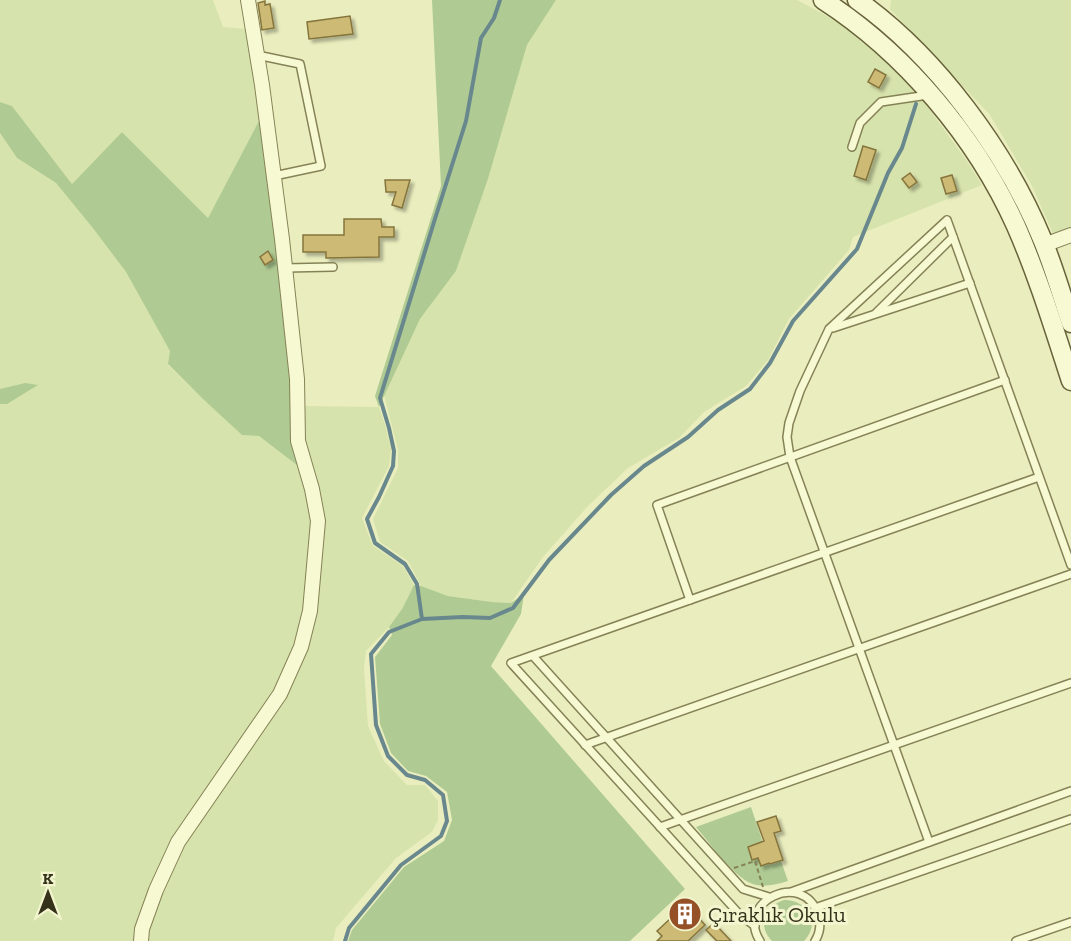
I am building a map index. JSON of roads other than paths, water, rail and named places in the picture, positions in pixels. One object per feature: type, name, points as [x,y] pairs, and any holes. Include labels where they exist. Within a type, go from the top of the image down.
[{"type":"main road","points":[[823,0],[869,33],[895,57],[951,118],[986,170],[1015,225],[1029,258],[1071,381]]},
{"type":"main road","points":[[864,2],[933,68],[968,111],[1002,162],[1044,245],[1071,323]]},
{"type":"street","points":[[141,941],[142,929],[156,890],[178,842],[280,694],[301,647],[310,611],[318,521],[312,489],[298,441],[297,379],[285,268],[248,0]]},
{"type":"street","points":[[1044,245],[1071,235]]},
{"type":"lane","points":[[257,55],[300,64],[321,166],[274,176]]},
{"type":"lane","points":[[852,147],[860,123],[881,102],[930,94]]},
{"type":"lane","points":[[929,842],[790,457],[787,437],[789,423],[800,391],[829,329],[947,220],[1071,565]]},
{"type":"lane","points":[[875,314],[953,237]]},
{"type":"lane","points":[[285,268],[333,267]]},
{"type":"lane","points":[[829,329],[970,283]]},
{"type":"lane","points":[[690,600],[657,505],[1005,380]]},
{"type":"lane","points":[[755,926],[741,916],[511,663],[1039,477]]},
{"type":"lane","points":[[585,745],[1071,573]]},
{"type":"lane","points":[[533,656],[743,889],[768,896],[791,892],[1071,791]]},
{"type":"lane","points":[[660,827],[1071,683]]},
{"type":"lane","points":[[815,908],[1071,819]]},
{"type":"lane","points":[[791,892],[809,900],[815,908],[819,917],[822,941]]},
{"type":"lane","points":[[760,941],[755,926],[756,915],[768,896]]},
{"type":"lane","points":[[1016,941],[1071,922]]},
{"type":"lane","points":[[814,941],[820,927]]},
{"type":"waterway","points":[[345,941],[349,928],[401,865],[441,836],[447,821],[443,795],[425,780],[407,775],[388,756],[376,725],[371,654],[389,632],[422,619],[417,584],[405,564],[375,543],[367,519],[393,466],[394,451],[380,398],[466,121],[481,38],[494,18],[500,0]]},
{"type":"waterway","points":[[422,619],[490,618],[513,608],[549,560],[611,495],[644,466],[688,437],[718,410],[750,389],[770,363],[793,321],[857,249],[888,173],[902,148],[916,104]]},
{"type":"place","name":"Çıraklık Okulu","points":[[685,914]]}]
